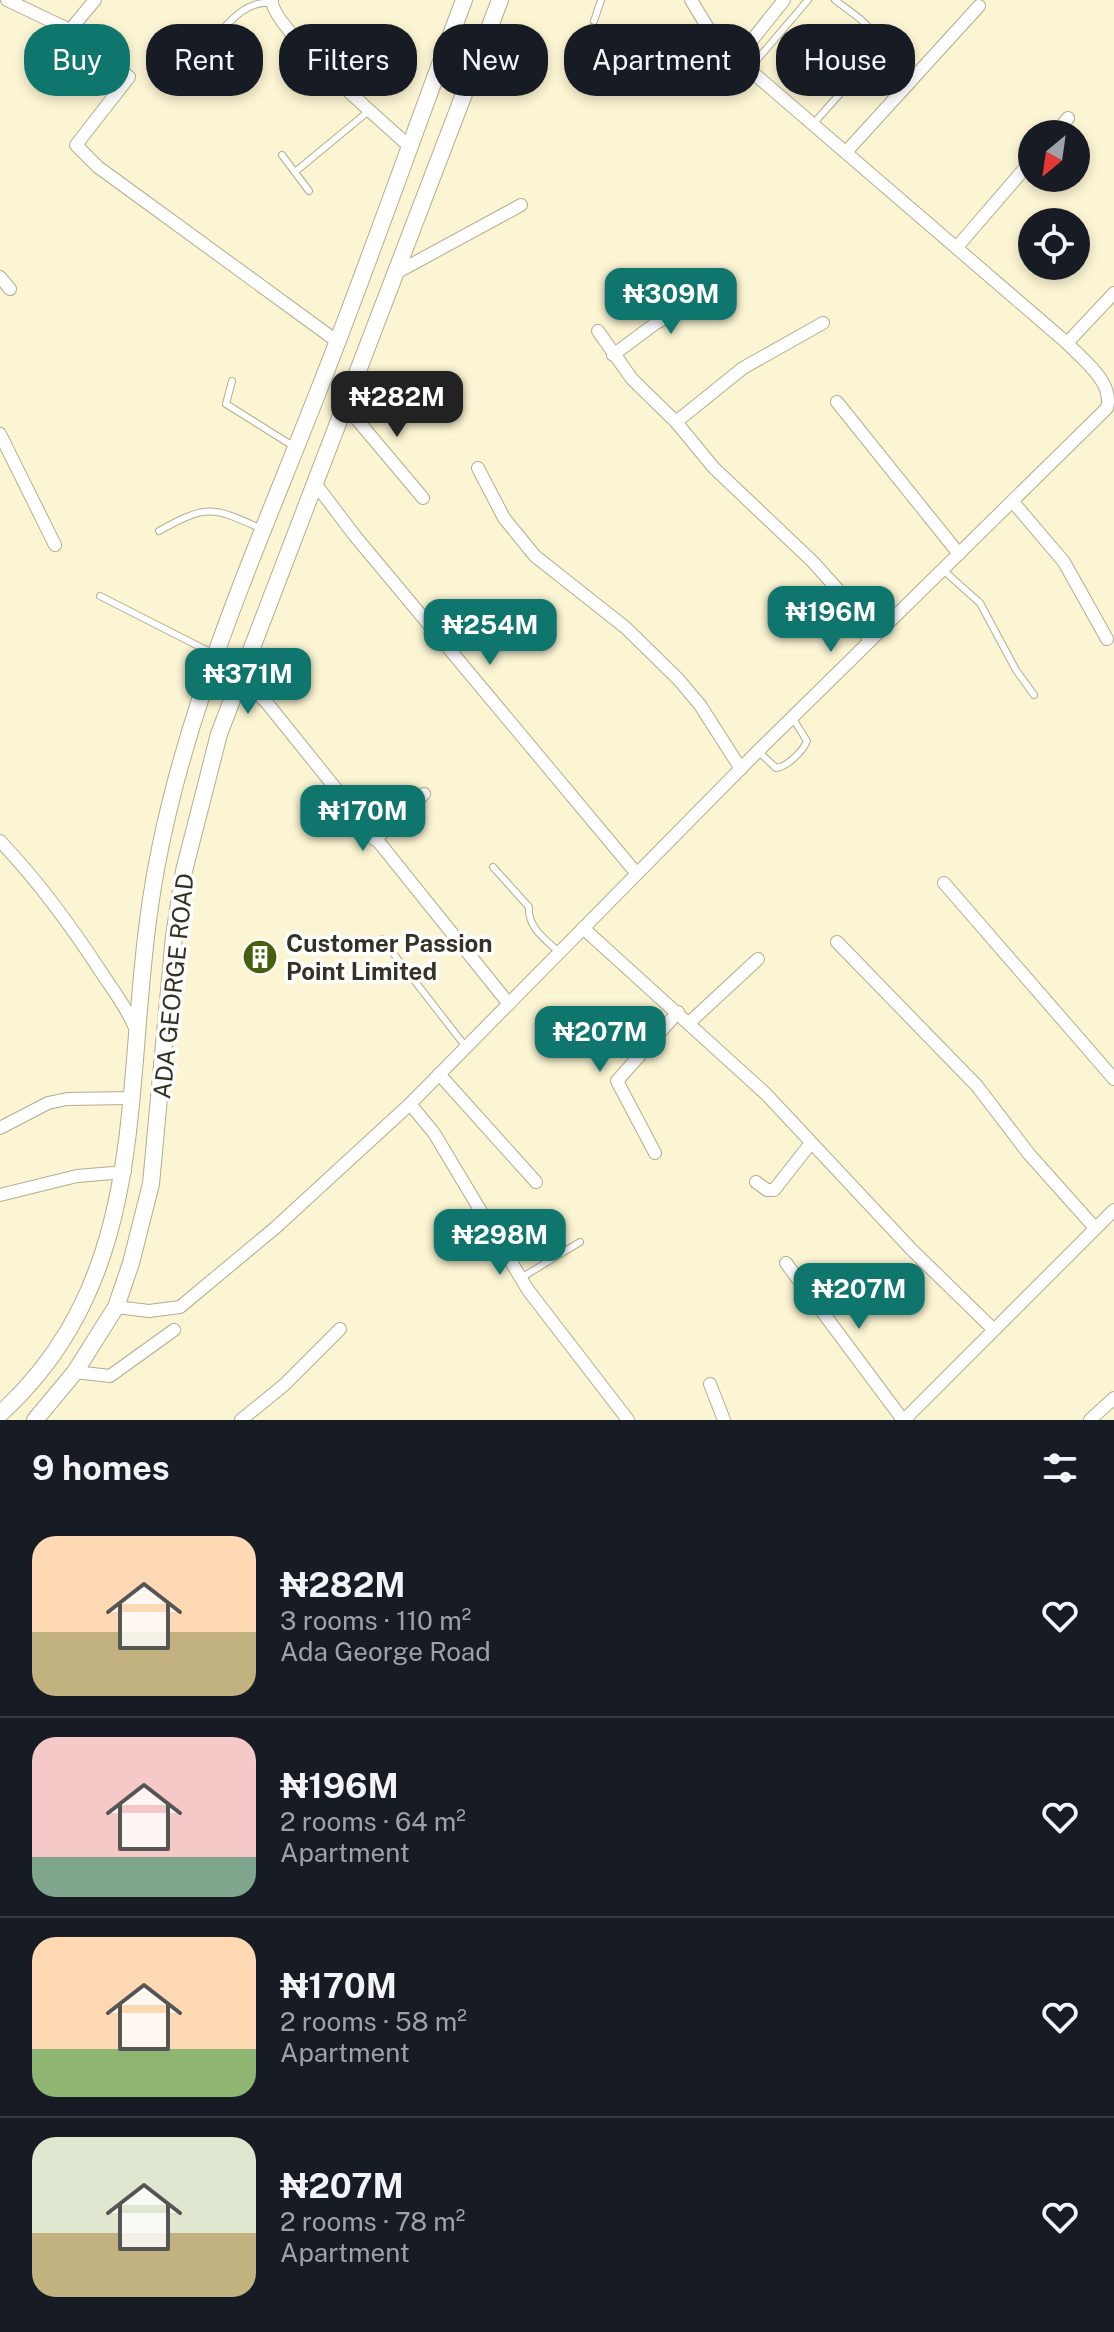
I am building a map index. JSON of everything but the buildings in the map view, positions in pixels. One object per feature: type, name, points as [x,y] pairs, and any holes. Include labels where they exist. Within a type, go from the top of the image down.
[{"type":"main road","name":"ADA GEORGE ROAD","points":[[0,1414],[53,1352],[77,1317],[117,1215],[125,1172],[135,1028],[148,919],[167,808],[190,727],[338,342],[464,0]]},
{"type":"main road","name":"ADA GEORGE ROAD","points":[[35,1420],[75,1372],[116,1307],[151,1184],[174,936],[184,871],[219,734],[392,274],[500,0]]},
{"type":"street","points":[[7,0],[57,24]]},
{"type":"street","points":[[75,24],[95,0]]},
{"type":"street","points":[[691,0],[706,24]]},
{"type":"street","points":[[760,30],[784,0]]},
{"type":"street","points":[[272,2],[278,19],[409,146]]},
{"type":"street","points":[[847,151],[979,6]]},
{"type":"street","points":[[116,1307],[165,1311],[193,1298],[410,1104],[758,751],[1103,414],[1112,401],[1105,384],[1067,343],[760,78]]},
{"type":"street","points":[[114,96],[76,145],[98,167],[338,342]]},
{"type":"street","points":[[957,247],[1018,176]]},
{"type":"street","points":[[392,274],[521,205]]},
{"type":"street","points":[[0,277],[10,289]]},
{"type":"street","points":[[1067,343],[1114,293]]},
{"type":"street","points":[[613,355],[656,323],[714,294]]},
{"type":"street","points":[[676,422],[743,368],[823,323]]},
{"type":"street","points":[[598,331],[613,355],[714,468],[813,562],[839,591],[870,641]]},
{"type":"street","points":[[837,402],[959,554]]},
{"type":"street","points":[[343,403],[423,498]]},
{"type":"street","points":[[0,434],[55,545]]},
{"type":"street","points":[[478,468],[504,518],[535,556],[626,628],[679,680],[700,705],[741,769]]},
{"type":"street","points":[[314,482],[355,536],[637,874]]},
{"type":"street","points":[[1013,502],[1064,562],[1107,639]]},
{"type":"street","points":[[241,678],[267,703],[509,1004]]},
{"type":"street","points":[[375,840],[424,794]]},
{"type":"street","points":[[0,841],[34,876],[126,1007],[135,1028]]},
{"type":"street","points":[[944,883],[1114,1079]]},
{"type":"street","points":[[583,928],[766,1094],[993,1329]]},
{"type":"street","points":[[837,942],[977,1086],[1029,1154],[1095,1228]]},
{"type":"street","points":[[689,1023],[758,959]]},
{"type":"street","points":[[655,1153],[617,1081],[678,1012]]},
{"type":"street","points":[[439,1074],[536,1182]]},
{"type":"street","points":[[0,1128],[58,1101],[88,1097],[132,1098]]},
{"type":"street","points":[[410,1104],[434,1133],[521,1278],[628,1420]]},
{"type":"street","points":[[756,1182],[767,1190],[774,1190],[811,1143]]},
{"type":"street","points":[[0,1195],[77,1176],[125,1172]]},
{"type":"street","points":[[786,1263],[904,1420],[1114,1210]]},
{"type":"street","points":[[241,1420],[284,1385],[340,1329]]},
{"type":"street","points":[[75,1372],[110,1376],[144,1355],[174,1330]]},
{"type":"street","points":[[710,1384],[724,1420]]},
{"type":"street","points":[[1090,1420],[1114,1398]]},
{"type":"lane","points":[[594,21],[601,0]]},
{"type":"lane","points":[[760,56],[808,0]]},
{"type":"lane","points":[[814,123],[877,52],[879,44],[875,34],[835,0]]},
{"type":"lane","points":[[229,24],[245,7],[257,2],[272,2]]},
{"type":"lane","points":[[295,172],[370,110]]},
{"type":"lane","points":[[282,155],[309,191]]},
{"type":"lane","points":[[232,381],[226,404],[297,447]]},
{"type":"lane","points":[[159,531],[191,513],[214,510],[265,530]]},
{"type":"lane","points":[[943,570],[980,603],[1016,670],[1034,695]]},
{"type":"lane","points":[[100,596],[217,656]]},
{"type":"lane","points":[[758,751],[776,768],[782,767],[805,748],[807,741],[792,717]]},
{"type":"lane","points":[[493,867],[529,907],[529,916],[539,934],[559,952]]},
{"type":"lane","points":[[382,939],[466,1047]]},
{"type":"lane","points":[[521,1278],[580,1242]]},
{"type":"place","name":"Customer Passion Point Limited","points":[[260,957]]}]
